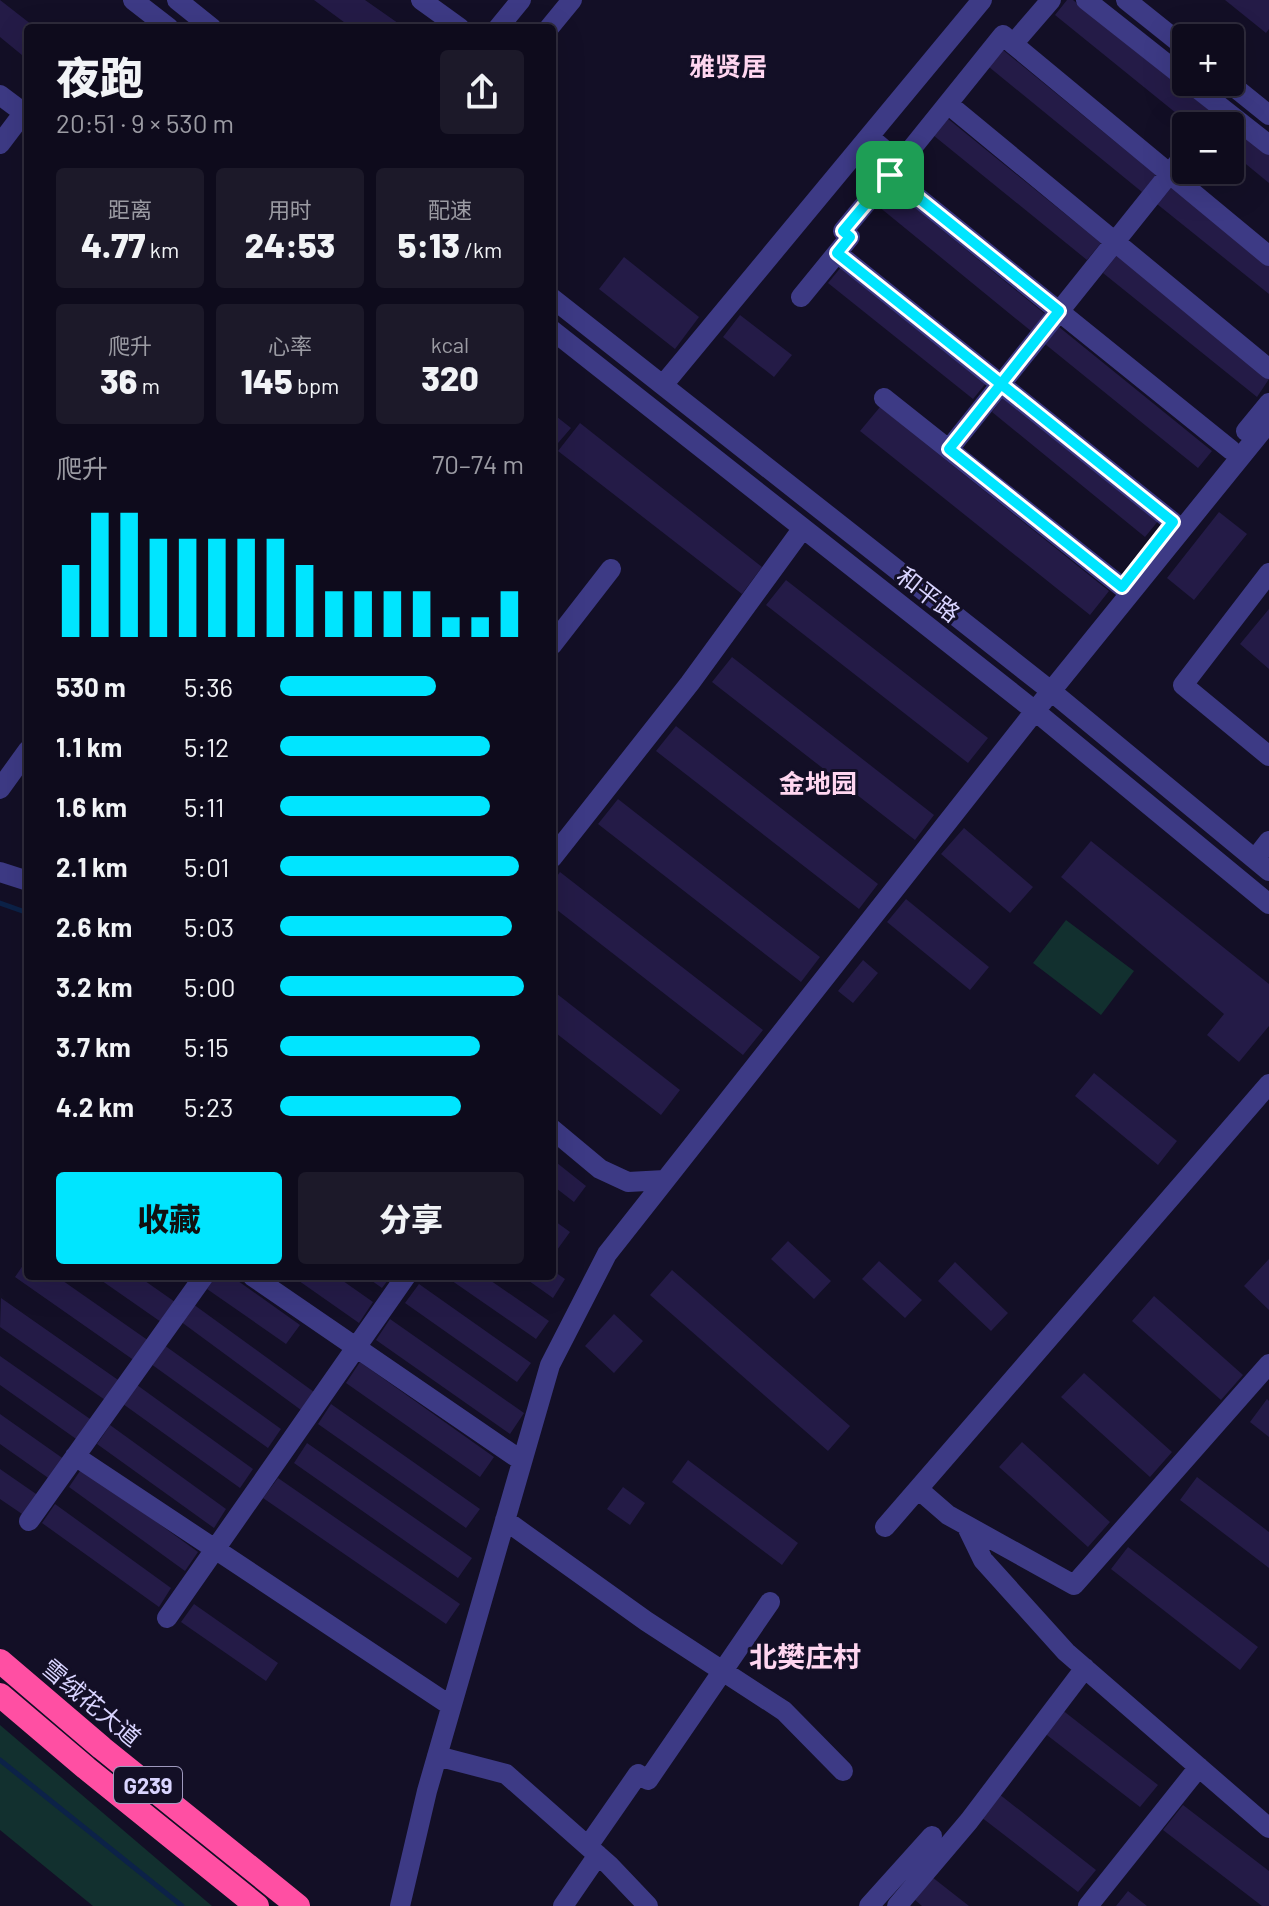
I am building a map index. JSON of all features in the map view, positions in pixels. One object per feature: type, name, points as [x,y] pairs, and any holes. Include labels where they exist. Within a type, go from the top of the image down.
[{"type":"highway","name":"雪绒花大道","points":[[0,1661],[102,1748],[298,1906]]},
{"type":"highway","name":"G239","points":[[0,1695],[257,1906]]},
{"type":"street","points":[[133,0],[164,24]]},
{"type":"street","points":[[177,0],[207,24]]},
{"type":"street","points":[[421,0],[454,24]]},
{"type":"street","points":[[501,24],[521,0]]},
{"type":"street","points":[[552,24],[572,0]]},
{"type":"street","points":[[663,385],[982,0]]},
{"type":"street","points":[[1013,44],[1051,0]]},
{"type":"street","points":[[1086,0],[1172,68]]},
{"type":"street","points":[[1126,0],[1172,37]]},
{"type":"street","points":[[801,297],[850,237],[843,231],[1003,35],[1269,256]]},
{"type":"street","points":[[0,95],[24,109]]},
{"type":"street","points":[[1244,95],[1269,115]]},
{"type":"street","points":[[1207,96],[1269,145]]},
{"type":"street","points":[[948,104],[1269,369]]},
{"type":"street","points":[[1219,112],[1222,108]]},
{"type":"street","points":[[0,144],[24,113]]},
{"type":"street","points":[[869,137],[895,169],[1059,311],[1231,450]]},
{"type":"street","points":[[949,449],[1172,170]]},
{"type":"street","points":[[837,253],[1173,522]]},
{"type":"street","name":"和平路","points":[[556,301],[1051,691],[1262,865]]},
{"type":"street","name":"和平路","points":[[556,333],[1035,711],[1269,904]]},
{"type":"street","points":[[884,398],[1122,587]]},
{"type":"street","points":[[1092,624],[1269,403]]},
{"type":"street","points":[[400,1906],[437,1756],[550,1365],[607,1254],[1035,711],[1269,422]]},
{"type":"street","points":[[556,853],[690,683],[803,528]]},
{"type":"street","points":[[556,640],[611,569]]},
{"type":"street","points":[[1269,573],[1183,685],[1269,756]]},
{"type":"street","points":[[0,789],[24,756]]},
{"type":"street","points":[[1262,865],[1269,841]]},
{"type":"street","points":[[0,872],[24,880]]},
{"type":"street","points":[[885,1527],[1269,1084]]},
{"type":"street","points":[[556,1132],[600,1169],[628,1182],[665,1180]]},
{"type":"street","points":[[29,1521],[201,1280]]},
{"type":"street","points":[[258,1280],[522,1461]]},
{"type":"street","points":[[167,1618],[403,1280]]},
{"type":"street","points":[[918,1489],[957,1520],[1074,1585],[1269,1364]]},
{"type":"street","points":[[75,1456],[451,1706]]},
{"type":"street","points":[[505,1520],[646,1621],[784,1711],[843,1771]]},
{"type":"street","points":[[957,1520],[983,1560],[1066,1652],[1269,1828]]},
{"type":"street","points":[[563,1906],[638,1774],[648,1780],[770,1602]]},
{"type":"street","points":[[897,1906],[969,1821],[1085,1668]]},
{"type":"street","points":[[437,1756],[506,1774],[593,1851],[648,1906]]},
{"type":"street","points":[[1088,1906],[1199,1767]]},
{"type":"street","points":[[869,1906],[932,1836]]},
{"type":"green space","points":[[1066,920],[1134,971],[1101,1015],[1033,963]]},
{"type":"green space","points":[[0,1725],[212,1906],[93,1906],[0,1830]]},
{"type":"building","points":[[0,0],[31,24],[24,24],[24,57],[0,37]]},
{"type":"building","points":[[314,0],[365,0],[399,24],[347,24]]},
{"type":"building","points":[[1067,0],[1073,0],[1172,80],[1172,96],[1191,96],[1210,111],[1175,112],[1055,15]]},
{"type":"building","points":[[1225,0],[1269,0],[1269,29],[1266,33]]},
{"type":"building","points":[[1003,50],[1156,175],[1142,192],[989,67]]},
{"type":"building","points":[[947,118],[1101,243],[1087,260],[933,135]]},
{"type":"building","points":[[1244,135],[1269,155],[1269,183],[1244,162]]},
{"type":"building","points":[[1171,186],[1269,266],[1269,294],[1157,204]]},
{"type":"building","points":[[892,189],[1045,314],[1031,331],[878,206]]},
{"type":"building","points":[[1117,255],[1269,379],[1257,397],[1103,273]]},
{"type":"building","points":[[624,257],[699,317],[675,349],[599,289]]},
{"type":"building","points":[[842,266],[987,382],[973,399],[828,283]]},
{"type":"building","points":[[740,315],[792,355],[774,377],[723,337]]},
{"type":"building","points":[[1059,327],[1212,451],[1198,468],[1045,344]]},
{"type":"building","points":[[1005,395],[1159,520],[1145,537],[992,412]]},
{"type":"building","points":[[880,407],[1109,591],[1090,615],[860,431]]},
{"type":"building","points":[[556,416],[571,428],[556,445]]},
{"type":"building","points":[[580,423],[762,567],[742,594],[558,451]]},
{"type":"building","points":[[1219,512],[1247,534],[1194,600],[1167,578]]},
{"type":"building","points":[[786,580],[988,738],[968,763],[766,605]]},
{"type":"building","points":[[1269,609],[1269,669],[1240,644]]},
{"type":"building","points":[[732,657],[934,815],[915,840],[712,682]]},
{"type":"building","points":[[676,726],[878,884],[859,909],[656,751]]},
{"type":"building","points":[[618,799],[820,957],[801,982],[598,824]]},
{"type":"building","points":[[964,828],[1033,887],[1010,913],[941,854]]},
{"type":"building","points":[[1091,841],[1269,984],[1269,1026],[1239,1062],[1207,1035],[1224,1014],[1061,877]]},
{"type":"building","points":[[560,872],[763,1030],[743,1055],[556,909],[556,878]]},
{"type":"building","points":[[906,899],[989,967],[970,990],[887,922]]},
{"type":"building","points":[[863,960],[878,973],[853,1003],[838,991]]},
{"type":"building","points":[[556,993],[680,1090],[661,1115],[556,1033]]},
{"type":"building","points":[[1094,1073],[1177,1141],[1158,1165],[1075,1096]]},
{"type":"building","points":[[556,1162],[586,1186],[574,1202],[556,1188]]},
{"type":"building","points":[[556,1222],[570,1232],[556,1249]]},
{"type":"building","points":[[788,1241],[831,1281],[814,1299],[771,1259]]},
{"type":"building","points":[[1269,1259],[1269,1310],[1244,1286]]},
{"type":"building","points":[[879,1261],[922,1300],[905,1318],[862,1279]]},
{"type":"building","points":[[955,1262],[1008,1313],[991,1331],[938,1281]]},
{"type":"building","points":[[24,1264],[24,1280],[62,1280],[149,1341],[135,1361],[15,1277]]},
{"type":"building","points":[[672,1270],[850,1426],[828,1451],[650,1295]]},
{"type":"building","points":[[556,1273],[565,1279],[553,1298],[528,1280],[556,1280]]},
{"type":"building","points":[[101,1280],[144,1280],[175,1302],[161,1322]]},
{"type":"building","points":[[213,1280],[237,1280],[300,1325],[286,1344],[207,1289]]},
{"type":"building","points":[[298,1280],[342,1280],[373,1302],[359,1323]]},
{"type":"building","points":[[371,1280],[388,1280],[382,1288]]},
{"type":"building","points":[[451,1280],[490,1280],[549,1321],[536,1339]]},
{"type":"building","points":[[419,1284],[531,1363],[517,1382],[405,1303]]},
{"type":"building","points":[[1154,1296],[1243,1375],[1221,1400],[1132,1321]]},
{"type":"building","points":[[1,1298],[121,1382],[108,1402],[0,1327]]},
{"type":"building","points":[[193,1304],[314,1392],[301,1410],[180,1321]]},
{"type":"building","points":[[614,1314],[643,1341],[614,1373],[585,1346]]},
{"type":"building","points":[[390,1319],[524,1413],[510,1434],[376,1340]]},
{"type":"building","points":[[164,1345],[281,1429],[268,1448],[151,1364]]},
{"type":"building","points":[[0,1356],[93,1421],[79,1441],[0,1385]]},
{"type":"building","points":[[360,1362],[494,1457],[480,1477],[346,1383]]},
{"type":"building","points":[[1084,1373],[1172,1452],[1150,1477],[1061,1397]]},
{"type":"building","points":[[137,1385],[253,1469],[240,1488],[123,1404]]},
{"type":"building","points":[[1267,1399],[1269,1401],[1269,1437],[1250,1422]]},
{"type":"building","points":[[331,1404],[480,1509],[466,1528],[318,1424]]},
{"type":"building","points":[[0,1414],[68,1462],[54,1482],[0,1444]]},
{"type":"building","points":[[110,1425],[226,1509],[214,1528],[97,1444]]},
{"type":"building","points":[[1022,1442],[1110,1522],[1088,1547],[999,1467]]},
{"type":"building","points":[[307,1443],[472,1558],[458,1578],[294,1463]]},
{"type":"building","points":[[688,1460],[798,1543],[782,1565],[672,1482]]},
{"type":"building","points":[[82,1468],[198,1552],[185,1571],[69,1487]]},
{"type":"building","points":[[0,1469],[39,1496],[25,1516],[0,1499]]},
{"type":"building","points":[[1197,1477],[1269,1532],[1269,1568],[1180,1500]]},
{"type":"building","points":[[278,1478],[460,1604],[446,1624],[263,1498]]},
{"type":"building","points":[[623,1487],[645,1503],[630,1525],[607,1509]]},
{"type":"building","points":[[55,1504],[171,1588],[159,1607],[42,1523]]},
{"type":"building","points":[[1128,1547],[1258,1647],[1240,1670],[1111,1569]]},
{"type":"building","points":[[194,1604],[278,1663],[266,1681],[181,1622]]},
{"type":"building","points":[[1061,1709],[1158,1785],[1140,1807],[1043,1732]]},
{"type":"building","points":[[999,1794],[1096,1870],[1078,1892],[981,1817]]},
{"type":"building","points":[[1183,1805],[1269,1871],[1269,1906],[1262,1906],[1163,1830]]},
{"type":"building","points":[[932,1877],[969,1906],[922,1906],[915,1900]]},
{"type":"building","points":[[1128,1891],[1147,1906],[1116,1906]]},
{"type":"waterway","points":[[0,903],[24,912]]},
{"type":"waterway","points":[[0,1760],[182,1906]]},
{"type":"district","name":"雅贤居","points":[[728,65]]},
{"type":"district","name":"金地园","points":[[818,782]]},
{"type":"district","name":"北樊庄村","points":[[805,1656]]},
{"type":"route","points":[[890,175],[843,231],[850,237],[837,253],[1001,384],[949,449],[1122,587],[1173,522],[1001,384],[1059,311],[890,175]]}]
